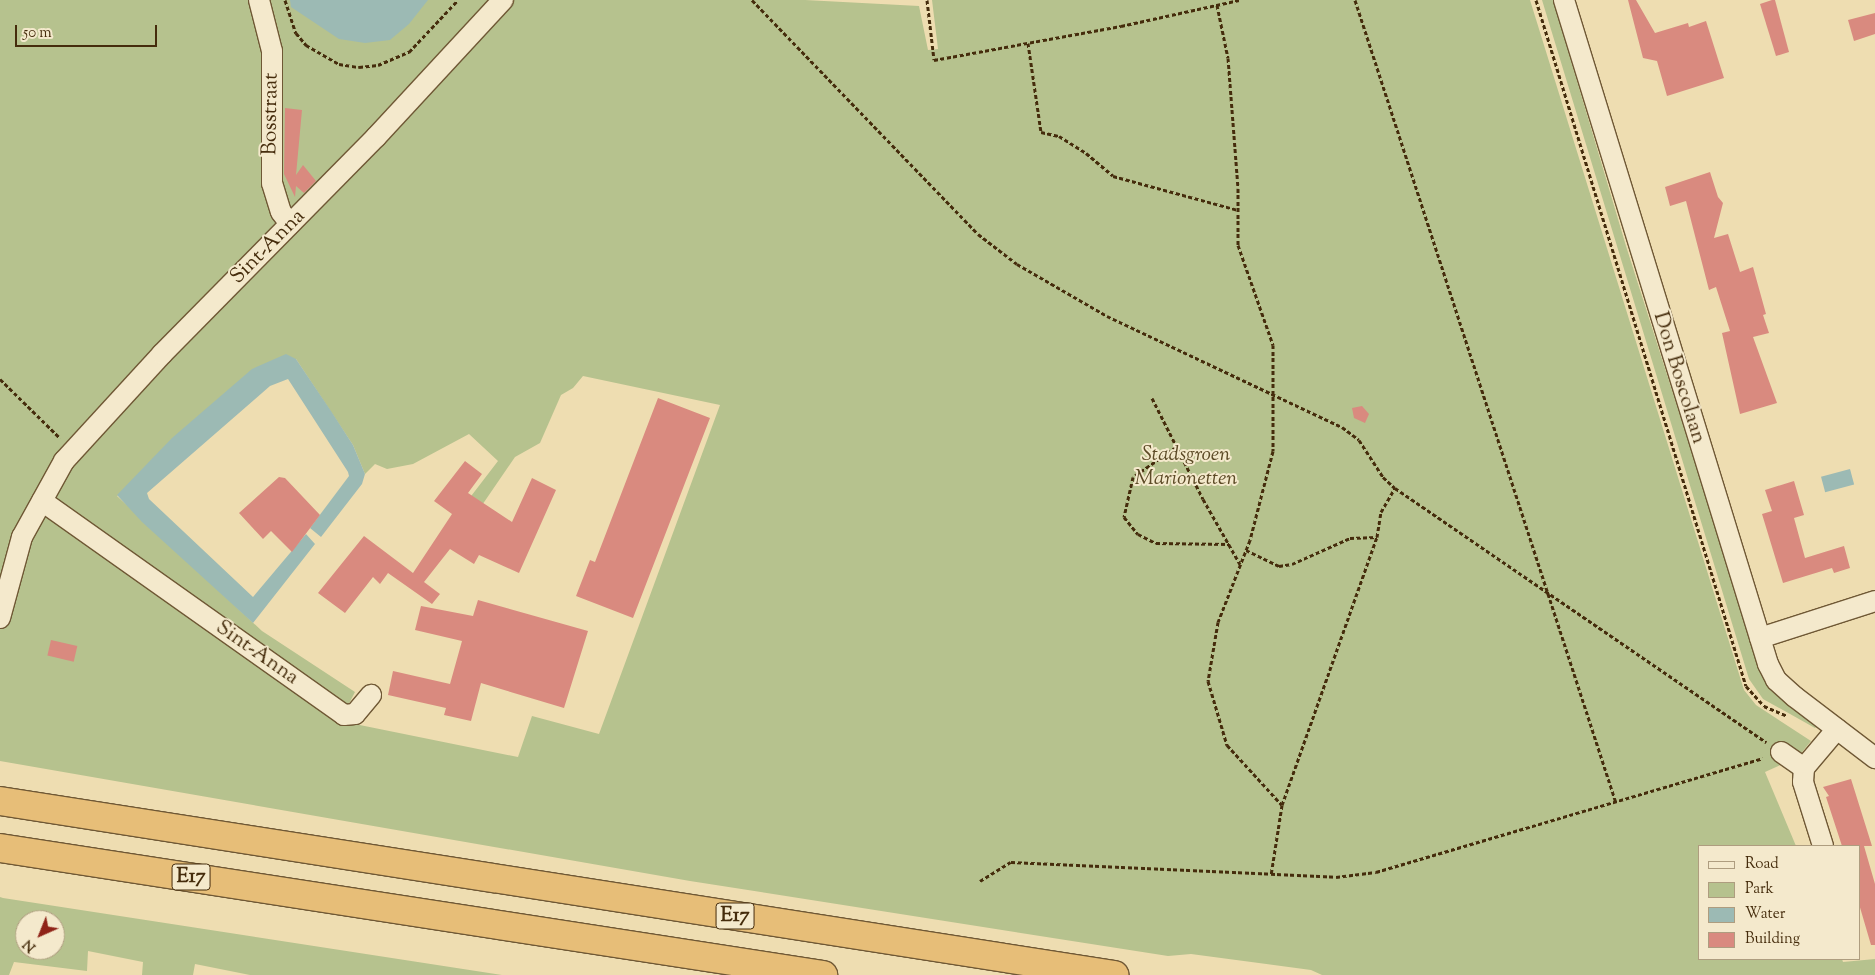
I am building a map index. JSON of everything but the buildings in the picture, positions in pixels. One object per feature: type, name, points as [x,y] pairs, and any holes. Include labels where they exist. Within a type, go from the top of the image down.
[{"type":"highway","name":"E17","points":[[0,801],[1114,975]]},
{"type":"highway","name":"E17","points":[[11,850],[823,975]]},
{"type":"street","name":"Bosstraat","points":[[259,0],[272,51],[272,183],[281,212],[290,224]]},
{"type":"street","name":"Sint-Anna","points":[[0,618],[22,537],[73,451],[162,354],[290,224],[503,0]]},
{"type":"street","name":"Don Boscolaan","points":[[1564,0],[1760,638],[1776,680],[1875,758]]},
{"type":"street","name":"Sint-Anna","points":[[42,501],[344,715],[355,714],[371,694]]},
{"type":"street","points":[[1760,638],[1875,602]]},
{"type":"street","points":[[1823,845],[1803,782],[1804,768],[1837,729]]},
{"type":"street","points":[[1780,752],[1804,768]]},
{"type":"path","points":[[285,0],[296,33],[306,45],[338,64],[359,67],[378,65],[410,52],[458,0]]},
{"type":"path","points":[[752,0],[978,234],[1017,264],[1107,316],[1342,427],[1359,440],[1383,477],[1395,488],[1546,589],[1780,752]]},
{"type":"path","points":[[927,0],[928,31],[934,60],[1239,0]]},
{"type":"path","points":[[1355,0],[1616,803]]},
{"type":"path","points":[[1536,0],[1746,686],[1764,706],[1791,718]]},
{"type":"path","points":[[1217,5],[1228,58],[1238,210],[1238,245],[1273,345],[1273,451],[1246,550],[1218,622],[1208,681],[1227,745],[1282,805]]},
{"type":"path","points":[[1028,43],[1041,132],[1059,136],[1086,153],[1113,176],[1238,210]]},
{"type":"path","points":[[0,379],[73,451]]},
{"type":"path","points":[[1152,398],[1176,447],[1240,565]]},
{"type":"path","points":[[1176,447],[1134,477],[1124,518],[1138,534],[1156,543],[1229,544]]},
{"type":"path","points":[[1271,875],[1282,805],[1377,537],[1381,512],[1395,488]]},
{"type":"path","points":[[1246,550],[1279,566],[1292,564],[1350,538],[1377,537]]},
{"type":"path","points":[[980,881],[1011,862],[1336,877],[1376,872],[1616,803],[1780,752]]},
{"type":"green space","name":"Stadsgroen Marionetten","points":[[0,0],[805,0],[919,6],[928,50],[938,49],[932,0],[1530,0],[1744,690],[1756,705],[1811,741],[1798,757],[1765,772],[1796,845],[1698,845],[1698,960],[1842,960],[1843,962],[1875,959],[1875,975],[1322,975],[1311,970],[1191,954],[1168,956],[690,881],[0,761]],"holes":[[[296,359],[353,445],[365,474],[375,464],[387,469],[413,464],[469,434],[498,461],[452,521],[465,530],[515,457],[540,443],[561,395],[573,388],[583,376],[720,405],[599,734],[532,716],[518,757],[340,721],[355,692],[262,631],[117,496]]]},
{"type":"green space","points":[[1542,0],[1553,0],[1626,246],[1765,682],[1772,691],[1817,726],[1815,728],[1763,699],[1749,679]]},
{"type":"green space","points":[[0,897],[502,975],[250,975],[195,964],[193,975],[142,975],[143,962],[88,951],[87,971],[14,962],[9,975],[0,975]]},
{"type":"water","points":[[290,0],[428,0],[409,24],[390,40],[365,43],[339,39],[291,7]]},
{"type":"water","points":[[286,354],[296,359],[331,411],[353,445],[365,474],[362,484],[321,537],[310,528],[349,476],[288,379],[270,386],[147,493],[149,499],[253,597],[306,534],[315,544],[253,623],[142,522],[117,495],[172,438],[252,369]]},
{"type":"water","points":[[1850,469],[1854,484],[1825,492],[1821,477]]}]
